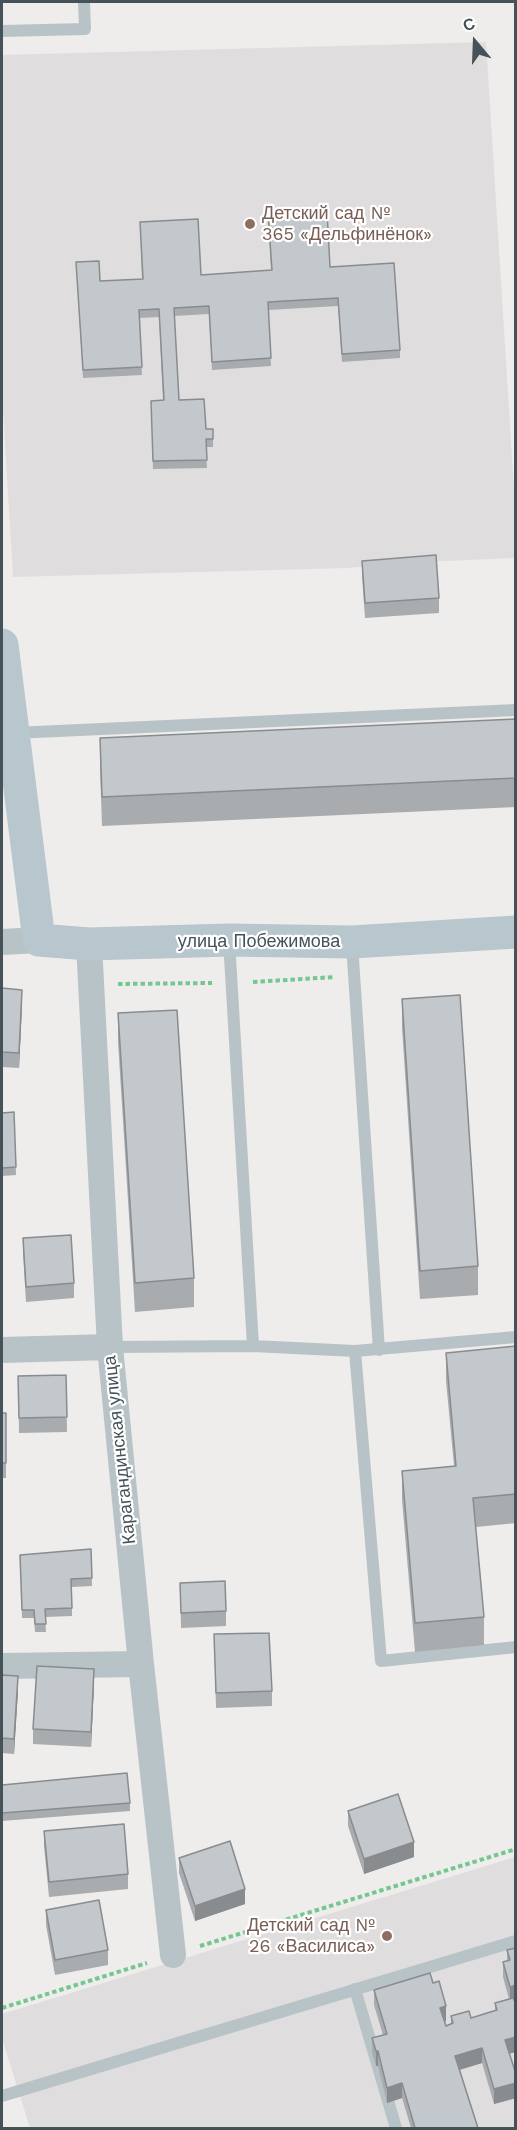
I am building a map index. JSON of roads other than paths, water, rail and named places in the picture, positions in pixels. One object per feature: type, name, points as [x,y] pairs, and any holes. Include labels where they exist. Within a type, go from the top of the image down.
[{"type":"street","points":[[2,645],[39,940]]},
{"type":"street","name":"улица Побежимова","points":[[2,942],[39,940],[89,944],[229,940],[352,942],[516,932]]},
{"type":"street","name":"Карагандинская улица","points":[[89,944],[110,1347],[141,1664],[173,1955]]},
{"type":"street","points":[[2,1350],[110,1347]]},
{"type":"street","points":[[2,1666],[141,1664]]},
{"type":"lane","points":[[2,31],[85,29],[84,2]]},
{"type":"lane","points":[[13,733],[516,710]]},
{"type":"lane","points":[[229,940],[253,1346]]},
{"type":"lane","points":[[352,942],[379,1350]]},
{"type":"lane","points":[[110,1347],[253,1346],[355,1351],[516,1337]]},
{"type":"lane","points":[[355,1351],[381,1662],[516,1647]]},
{"type":"lane","points":[[2,2096],[516,1941]]},
{"type":"lane","points":[[355,1989],[396,2128]]},
{"type":"place","name":"Детский сад № 365 «Дельфинёнок»","points":[[250,224]]},
{"type":"place","name":"Детский сад № 26 «Василиса»","points":[[387,1936]]}]
